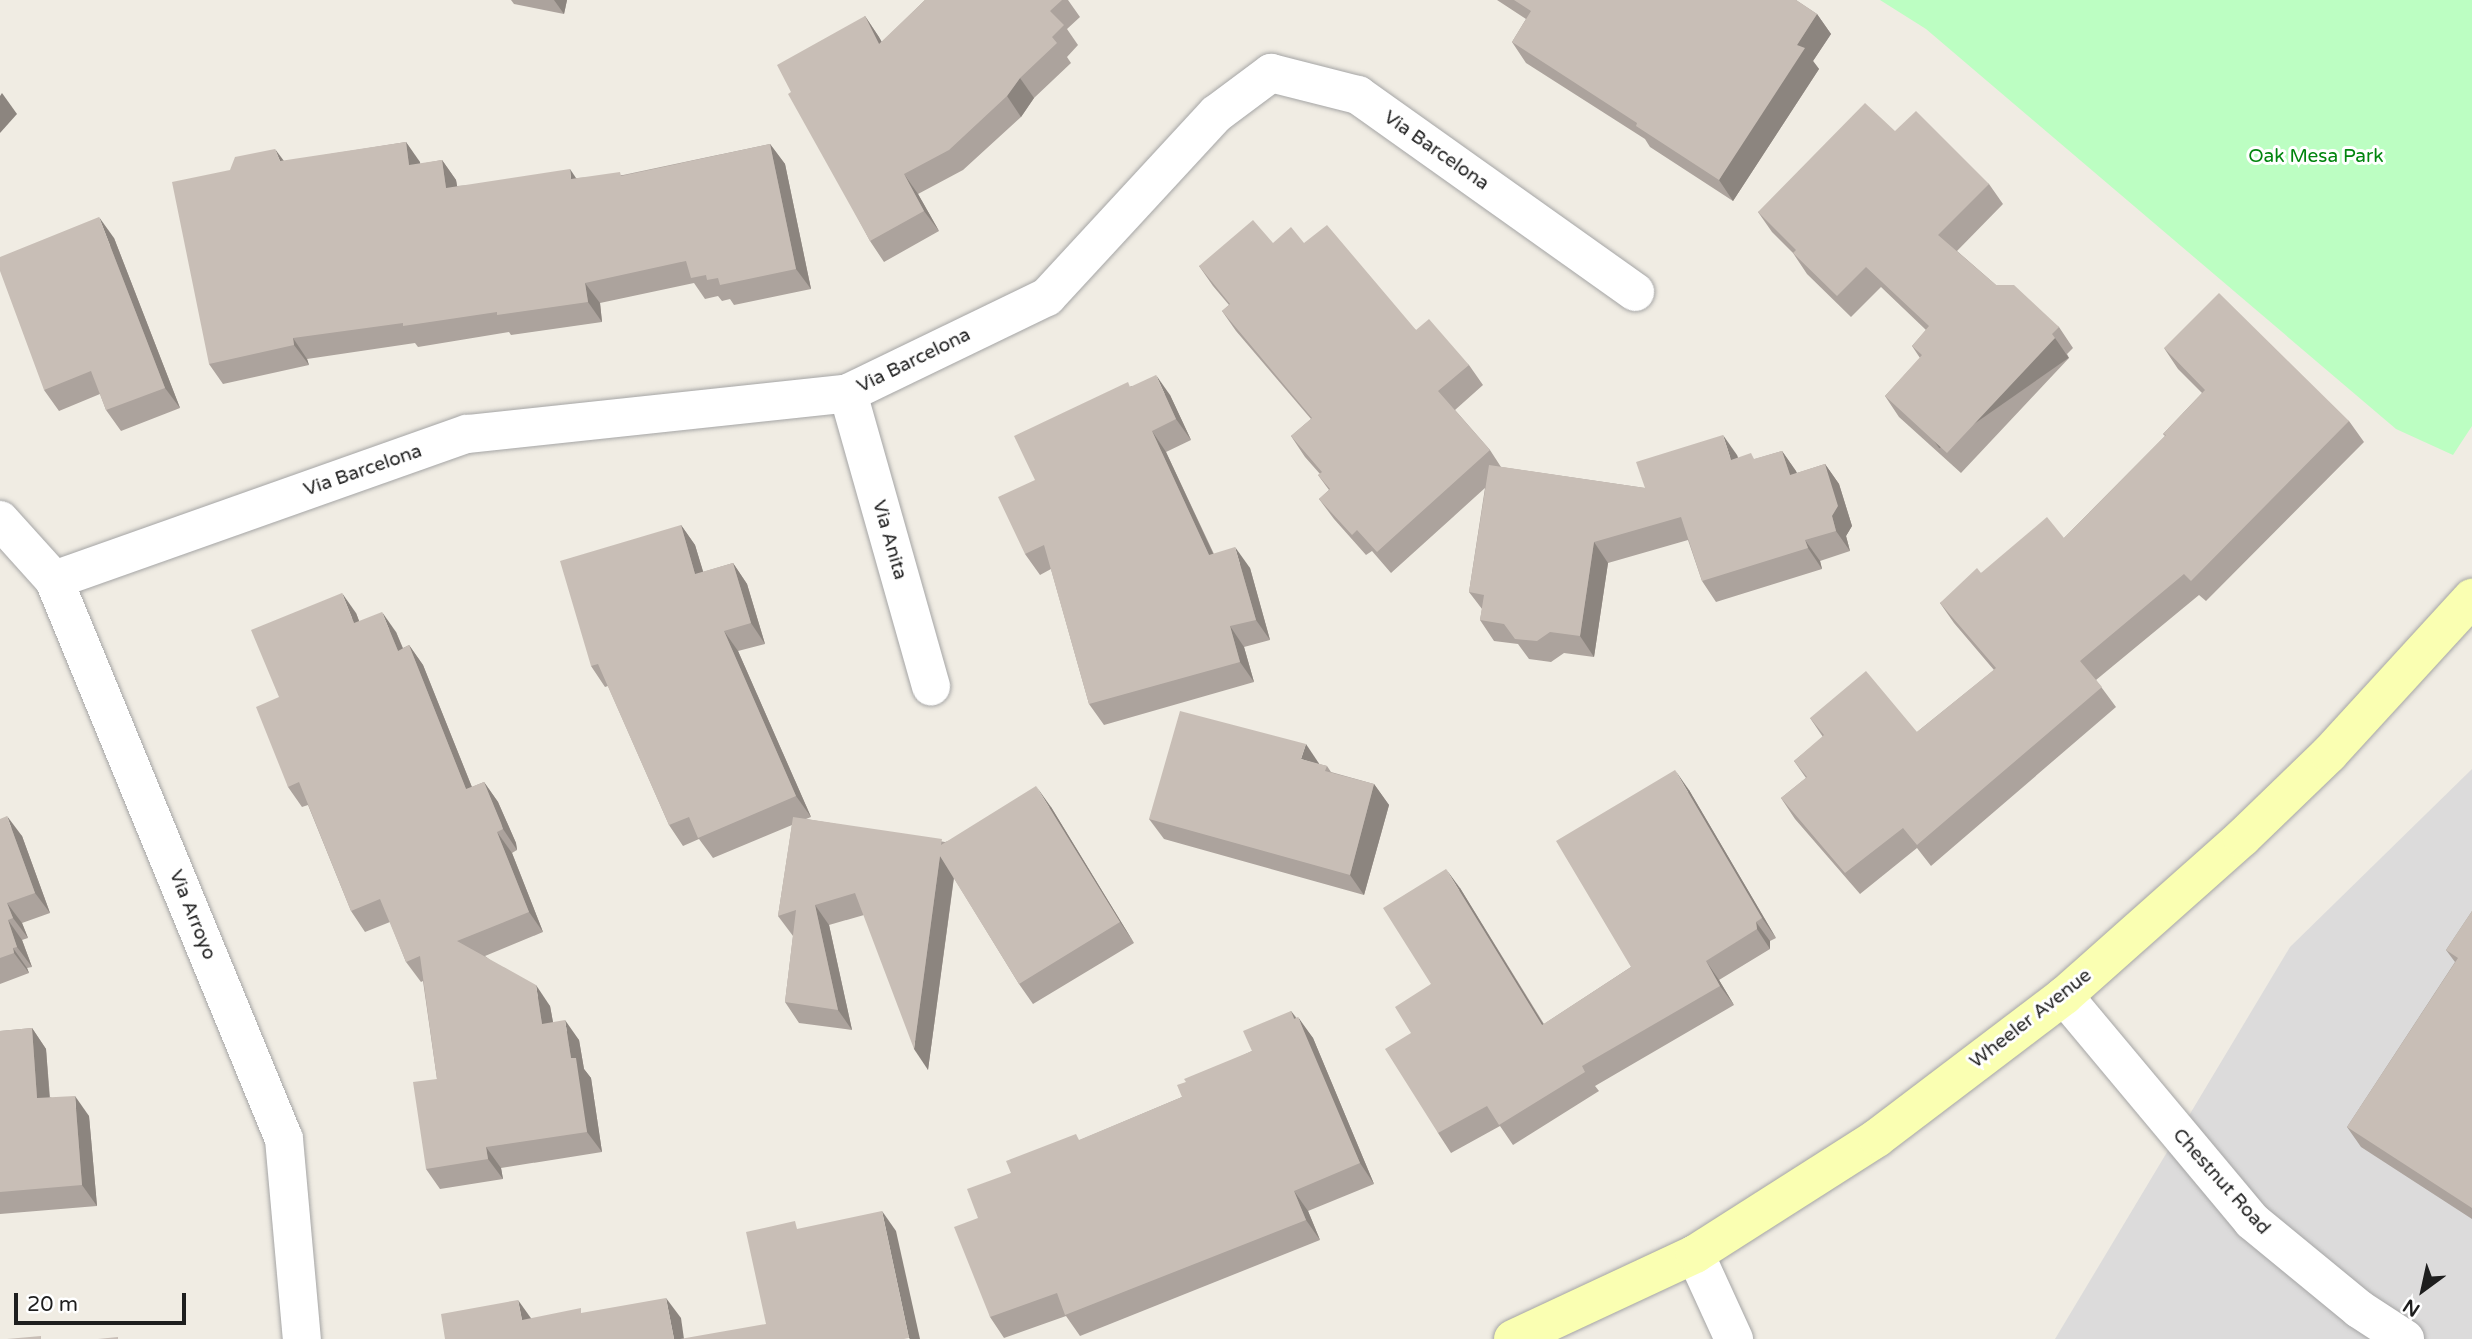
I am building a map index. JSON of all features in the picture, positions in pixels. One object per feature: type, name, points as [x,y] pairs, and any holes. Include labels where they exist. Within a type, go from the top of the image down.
[{"type":"main road","name":"Wheeler Avenue","points":[[1513,1339],[1695,1254],[1877,1138],[2064,996],[2242,838],[2310,773],[2472,598]]},
{"type":"street","name":"Via Barcelona","points":[[54,580],[467,434],[848,393],[1047,297],[1216,114],[1270,73],[1358,95],[1635,292]]},
{"type":"street","name":"Via Anita","points":[[848,393],[931,687]]},
{"type":"street","name":"Via Arroyo","points":[[0,520],[54,580],[284,1139],[302,1339]]},
{"type":"street","name":"Chestnut Road","points":[[2064,996],[2252,1221],[2359,1310],[2405,1339]]},
{"type":"street","points":[[1695,1254],[1734,1339]]},
{"type":"shaded area","points":[[2472,769],[2472,1339],[2055,1339],[2290,947]]},
{"type":"green space","name":"Oak Mesa Park","points":[[1880,0],[2472,0],[2472,426],[2453,455],[2396,429],[1926,29]]},
{"type":"building","points":[[925,0],[1062,0],[1050,11],[1064,25],[1052,37],[1057,43],[1020,78],[1007,96],[949,150],[904,174],[924,211],[870,241],[788,94],[791,92],[777,65],[865,16],[879,44]]},
{"type":"building","points":[[1514,0],[1796,0],[1817,14],[1797,45],[1805,48],[1719,180],[1512,42],[1531,11]]},
{"type":"building","points":[[1865,103],[1895,131],[1916,111],[1989,184],[1938,235],[1996,285],[2014,285],[2059,327],[2052,334],[2055,338],[1947,453],[1885,396],[1922,355],[1912,346],[1929,326],[1866,267],[1837,296],[1793,253],[1796,250],[1758,212]]},
{"type":"building","points":[[406,142],[409,165],[442,160],[446,188],[570,169],[571,179],[620,172],[621,176],[770,144],[796,269],[720,285],[718,278],[707,280],[706,275],[691,278],[686,261],[585,283],[588,302],[293,338],[294,345],[209,364],[172,182],[230,170],[235,157],[275,149],[280,161]]},
{"type":"building","points":[[99,217],[165,388],[106,410],[91,371],[44,390],[0,271],[0,257]]},
{"type":"building","points":[[1253,220],[1273,243],[1291,227],[1304,243],[1327,225],[1416,330],[1429,319],[1469,365],[1438,391],[1490,450],[1377,552],[1357,530],[1352,535],[1319,499],[1330,489],[1318,475],[1322,472],[1291,436],[1312,418],[1222,311],[1230,304],[1199,266]]},
{"type":"building","points":[[2219,293],[2349,421],[2191,581],[2184,574],[2080,661],[2102,687],[1917,845],[1903,828],[1845,873],[1781,798],[1807,777],[1794,761],[1824,735],[1810,718],[1866,671],[1917,732],[1996,668],[1940,603],[1977,568],[1981,573],[2047,517],[2064,538],[2166,435],[2163,434],[2205,390],[2164,348]]},
{"type":"building","points":[[1156,375],[1176,419],[1152,431],[1209,555],[1235,547],[1256,620],[1230,626],[1240,662],[1089,704],[1044,545],[1025,554],[998,497],[1035,480],[1014,436],[1128,382],[1130,387]]},
{"type":"building","points":[[1723,435],[1731,460],[1751,453],[1754,459],[1782,451],[1790,475],[1825,464],[1838,506],[1832,516],[1836,531],[1805,540],[1808,548],[1702,581],[1681,517],[1594,542],[1580,636],[1550,632],[1537,641],[1515,639],[1504,624],[1480,620],[1484,595],[1469,592],[1489,465],[1645,488],[1636,462]]},
{"type":"building","points":[[681,525],[695,574],[733,563],[751,623],[724,631],[796,796],[698,838],[689,817],[669,825],[598,664],[591,666],[560,561]]},
{"type":"building","points":[[342,593],[354,623],[382,612],[398,651],[409,645],[466,789],[484,782],[503,829],[497,832],[529,912],[457,941],[536,985],[542,1024],[565,1020],[571,1058],[576,1058],[587,1132],[486,1147],[488,1159],[426,1169],[413,1082],[437,1079],[420,956],[406,962],[380,899],[351,911],[299,782],[288,787],[256,707],[279,697],[251,630]]},
{"type":"building","points":[[1180,711],[1306,744],[1301,759],[1327,766],[1325,771],[1374,784],[1350,875],[1149,819]]},
{"type":"building","points":[[1675,770],[1762,918],[1756,922],[1757,929],[1706,961],[1720,986],[1582,1066],[1585,1072],[1499,1125],[1487,1106],[1438,1133],[1385,1049],[1411,1033],[1395,1007],[1431,984],[1383,908],[1446,869],[1542,1025],[1631,967],[1556,841]]},
{"type":"building","points":[[1036,786],[1120,922],[1019,984],[940,856],[914,1049],[855,893],[815,905],[838,1010],[785,1002],[796,910],[778,916],[793,817],[942,839],[941,845]]},
{"type":"building","points":[[7,816],[35,893],[7,903],[13,918],[8,920],[17,947],[13,948],[14,953],[0,958],[0,819]]},
{"type":"building","points":[[2472,911],[2472,1208],[2347,1127],[2458,958],[2446,950]]},
{"type":"building","points":[[1291,1011],[1294,1019],[1298,1017],[1360,1163],[1294,1191],[1306,1220],[1065,1315],[1057,1293],[990,1317],[954,1227],[978,1218],[967,1189],[1011,1173],[1006,1161],[1076,1134],[1079,1140],[1182,1097],[1177,1085],[1186,1082],[1184,1079],[1252,1051],[1243,1031]]},
{"type":"building","points":[[32,1028],[37,1098],[75,1096],[82,1185],[0,1192],[0,1031]]},
{"type":"building","points":[[882,1211],[909,1338],[680,1339],[766,1324],[746,1232],[795,1221],[797,1229]]},
{"type":"building","points":[[666,1298],[674,1339],[445,1339],[441,1314],[518,1300],[522,1320],[581,1308],[581,1313]]},
{"type":"building","points":[[41,1336],[41,1339],[7,1339]]}]
